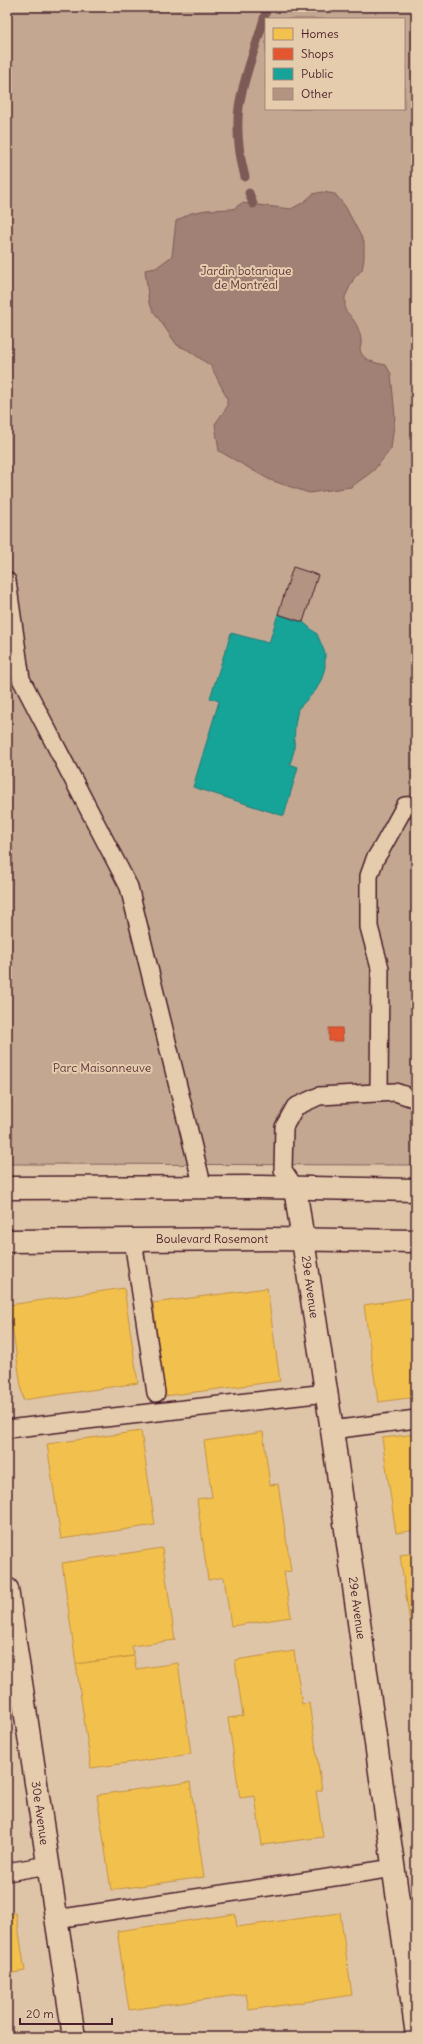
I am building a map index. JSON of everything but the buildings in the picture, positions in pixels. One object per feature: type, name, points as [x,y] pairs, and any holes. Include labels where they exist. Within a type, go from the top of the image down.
[{"type":"street","points":[[7,1188],[295,1188],[416,1190]]},
{"type":"street","name":"29e Avenue","points":[[295,1188],[332,1430],[394,1868],[408,1908],[416,2028]]},
{"type":"street","name":"Boulevard Rosemont","points":[[7,1241],[304,1239],[416,1241]]},
{"type":"street","name":"30e Avenue","points":[[7,1589],[74,2037]]},
{"type":"lane","points":[[7,581],[14,676],[129,887],[203,1188]]},
{"type":"lane","points":[[379,1093],[380,968],[369,927],[369,876],[375,859],[384,846],[405,806],[416,805]]},
{"type":"lane","points":[[295,1188],[283,1170],[283,1148],[284,1126],[296,1107],[319,1096],[396,1092],[416,1099]]},
{"type":"lane","points":[[133,1240],[156,1393]]},
{"type":"lane","points":[[7,1429],[326,1392]]},
{"type":"lane","points":[[332,1430],[416,1419]]},
{"type":"lane","points":[[7,1872],[48,1865]]},
{"type":"lane","points":[[56,1920],[394,1868]]},
{"type":"green space","name":"Jardin botanique de Montréal","points":[[7,7],[416,7],[416,1165],[7,1164]]},
{"type":"shaded area","points":[[322,192],[335,194],[345,206],[364,242],[364,259],[362,270],[354,278],[345,297],[345,310],[358,327],[361,341],[360,350],[364,357],[370,361],[386,365],[391,374],[395,416],[391,449],[373,471],[351,487],[309,493],[270,480],[219,451],[215,424],[227,407],[227,398],[211,366],[188,350],[177,345],[154,312],[149,303],[145,270],[156,268],[172,256],[176,221],[191,213],[206,210],[233,209],[242,203],[291,209],[304,202],[313,194]]},
{"type":"waterway","points":[[245,177],[239,142],[239,107],[244,82],[267,7]]},
{"type":"waterway","points":[[249,193],[253,204]]},
{"type":"park label","name":"Parc Maisonneuve","points":[[102,1068]]}]
